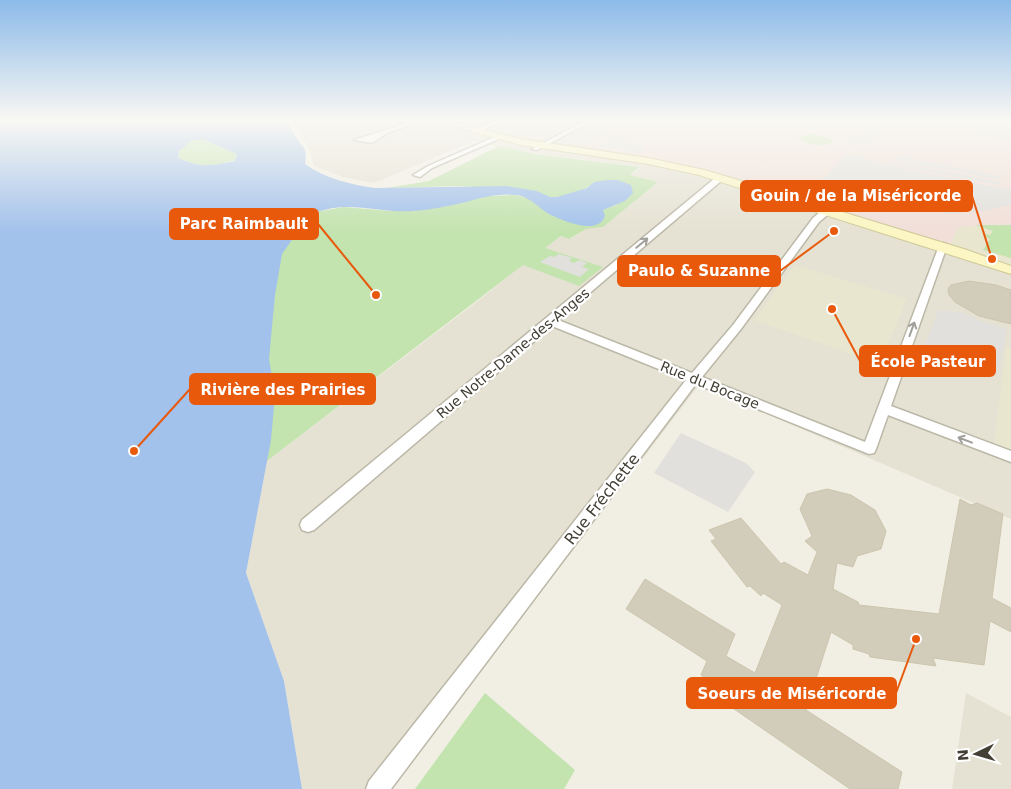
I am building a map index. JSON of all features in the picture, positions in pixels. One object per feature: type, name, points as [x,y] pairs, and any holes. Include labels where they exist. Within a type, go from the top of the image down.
[{"type":"street","points":[[417,175],[451,158]]},
{"type":"street","points":[[605,158],[662,167],[825,213]]},
{"type":"street","points":[[616,158],[683,167],[1011,271]]},
{"type":"street","name":"Rue Notre-Dame-des-Anges","points":[[308,525],[717,181]]},
{"type":"street","name":"Rue Fréchette","points":[[377,789],[694,378],[737,326],[816,220],[825,213]]},
{"type":"street","points":[[941,249],[883,408],[1011,458]]},
{"type":"street","name":"Rue du Bocage","points":[[550,321],[869,449],[883,408]]},
{"type":"shaded area","points":[[312,158],[434,158],[374,183],[343,177],[314,166]]},
{"type":"shaded area","points":[[569,158],[1011,158],[1011,519],[699,385],[391,789],[302,789],[284,681],[246,573],[267,461],[474,304],[544,248],[562,236],[570,239],[586,229],[603,227],[658,182],[630,175],[641,167]]},
{"type":"shaded area","points":[[642,158],[1011,158],[1011,225],[960,227],[956,231],[950,245],[724,174]]},
{"type":"shaded area","points":[[843,158],[865,158],[864,160],[1011,190],[1011,205],[973,213],[964,208],[956,208],[964,213],[948,214],[892,201],[894,197],[886,195],[883,199],[848,190],[851,186],[843,184],[819,202],[797,195],[829,174]]},
{"type":"shaded area","points":[[897,158],[907,158],[1001,176],[999,180],[896,160]]},
{"type":"shaded area","points":[[893,161],[1000,182],[1000,185],[891,164]]},
{"type":"shaded area","points":[[973,225],[1011,225],[1011,265],[950,245],[958,228]]},
{"type":"shaded area","points":[[559,254],[572,258],[569,261],[574,263],[579,260],[587,263],[582,267],[589,269],[580,277],[540,262],[550,256],[554,257]]},
{"type":"shaded area","points":[[795,265],[907,299],[880,364],[754,320]]},
{"type":"shaded area","points":[[938,310],[964,313],[980,321],[1007,329],[998,374],[924,348]]},
{"type":"shaded area","points":[[1006,346],[1011,347],[1011,451],[994,445]]},
{"type":"shaded area","points":[[681,433],[746,463],[755,472],[728,512],[654,473]]},
{"type":"shaded area","points":[[966,693],[1011,717],[1011,789],[952,789]]},
{"type":"green space","points":[[178,158],[236,158],[235,160],[206,165],[194,164]]},
{"type":"green space","points":[[475,158],[565,158],[639,167],[630,175],[658,182],[603,227],[586,229],[569,239],[561,236],[545,248],[603,267],[579,286],[523,265],[267,461],[258,402],[273,254],[310,213],[344,207],[391,211],[423,210],[488,196],[515,195],[531,199],[550,214],[577,224],[606,208],[617,205],[594,182],[585,189],[573,194],[553,198],[537,191],[459,186],[387,188],[429,181]]},
{"type":"green space","points":[[975,225],[1011,225],[1011,258],[983,250],[990,239],[983,236],[985,234],[990,235],[993,231]]},
{"type":"green space","points":[[485,693],[575,770],[564,789],[415,789]]},
{"type":"water","points":[[0,158],[178,158],[206,165],[235,161],[236,158],[306,158],[305,164],[321,173],[338,180],[375,188],[507,186],[537,191],[550,197],[557,197],[587,188],[594,182],[607,180],[618,180],[631,185],[633,193],[625,201],[603,210],[605,216],[601,222],[588,226],[557,218],[530,200],[515,195],[490,196],[426,210],[413,211],[353,207],[332,208],[311,213],[282,254],[275,295],[269,359],[275,395],[271,440],[246,573],[284,681],[302,789],[0,789]]},
{"type":"building","points":[[969,281],[996,285],[1011,290],[1011,324],[979,316],[955,302],[949,295],[948,289],[951,285]]},
{"type":"building","points":[[827,489],[851,495],[875,510],[886,531],[881,549],[857,556],[853,567],[837,563],[833,589],[858,602],[859,605],[939,614],[960,499],[971,505],[977,503],[1003,514],[992,598],[1011,608],[1011,632],[990,621],[984,665],[933,658],[936,666],[870,657],[869,654],[853,649],[853,645],[831,632],[806,710],[902,772],[898,789],[850,789],[708,691],[712,683],[701,675],[707,661],[626,609],[645,579],[735,634],[726,656],[755,673],[782,605],[763,593],[761,596],[750,586],[747,587],[711,541],[716,539],[709,530],[741,518],[781,564],[784,562],[808,575],[817,552],[805,541],[812,536],[800,509],[807,494]]},
{"type":"place","name":"Paulo & Suzanne","points":[[834,231]]},
{"type":"place","name":"Gouin / de la Miséricorde","points":[[992,259]]},
{"type":"place","name":"Parc Raimbault","points":[[376,295]]},
{"type":"place","name":"École Pasteur","points":[[832,309]]},
{"type":"place","name":"Rivière des Prairies","points":[[134,451]]},
{"type":"place","name":"Soeurs de Miséricorde","points":[[916,639]]}]
